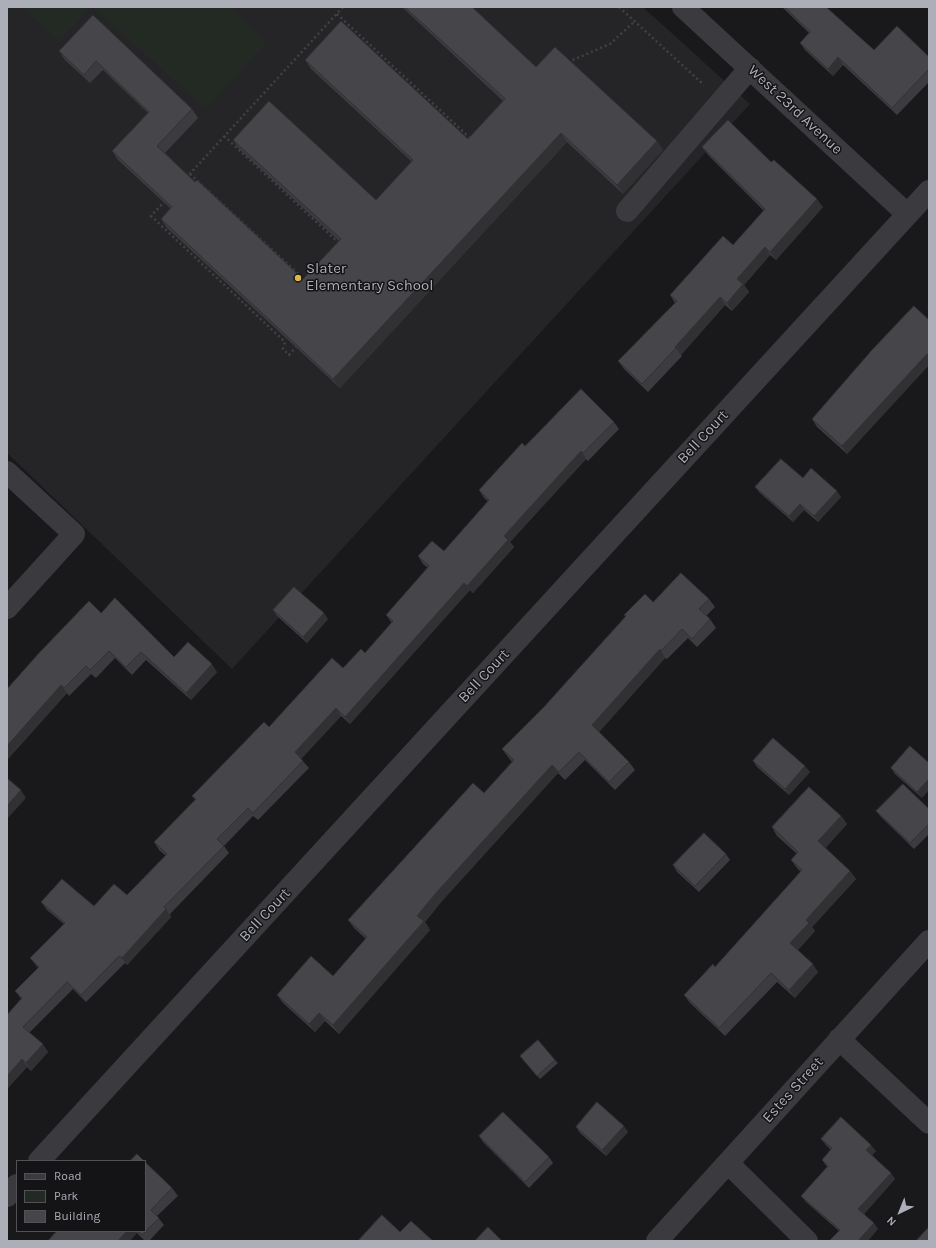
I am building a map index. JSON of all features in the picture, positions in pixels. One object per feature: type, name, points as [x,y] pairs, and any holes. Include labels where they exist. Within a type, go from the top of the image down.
[{"type":"street","name":"West 23rd Avenue","points":[[683,7],[907,214]]},
{"type":"street","points":[[627,211],[750,68]]},
{"type":"street","name":"Bell Court","points":[[40,1160],[929,191]]},
{"type":"street","points":[[7,472],[74,534],[7,608]]},
{"type":"street","name":"Estes Street","points":[[657,1241],[929,940]]},
{"type":"street","points":[[839,1039],[929,1123]]},
{"type":"street","points":[[728,1163],[807,1241]]},
{"type":"street","points":[[7,1196],[16,1187]]},
{"type":"path","points":[[185,179],[343,7]]},
{"type":"path","points":[[619,7],[722,101]]},
{"type":"path","points":[[337,14],[477,145]]},
{"type":"path","points":[[568,62],[610,44],[635,21]]},
{"type":"path","points":[[224,136],[341,245],[336,250]]},
{"type":"path","points":[[190,174],[307,282]]},
{"type":"path","points":[[166,200],[151,216],[285,342],[283,349],[289,355],[296,347]]},
{"type":"shaded area","name":"Slater Elementary School","points":[[7,7],[643,7],[750,104],[232,669],[7,453]]},
{"type":"green space","points":[[21,7],[90,7],[59,40]]},
{"type":"green space","points":[[93,7],[230,7],[266,43],[206,108]]},
{"type":"building","points":[[405,7],[472,7],[536,67],[555,47],[657,141],[617,185],[561,133],[333,379],[161,219],[172,207],[112,151],[149,112],[96,61],[84,75],[59,51],[93,15],[192,109],[157,146],[195,182],[197,180],[303,279],[341,239],[233,140],[269,101],[376,200],[413,160],[305,60],[341,21],[468,139],[505,99]]},
{"type":"building","points":[[785,7],[826,7],[874,50],[897,26],[929,57],[929,69],[892,108],[838,57],[828,69],[800,43],[810,32]]},
{"type":"building","points":[[728,120],[771,162],[774,160],[817,199],[770,252],[765,247],[737,279],[743,284],[727,303],[720,297],[675,347],[676,348],[642,384],[618,361],[677,301],[670,295],[723,236],[733,245],[765,209],[702,147]]},
{"type":"building","points":[[914,306],[929,320],[929,356],[927,354],[842,446],[812,419],[872,350]]},
{"type":"building","points":[[581,389],[614,422],[583,453],[581,451],[504,536],[508,540],[467,586],[464,583],[345,717],[336,708],[295,752],[303,761],[253,813],[248,808],[217,839],[224,846],[164,907],[166,909],[122,958],[119,956],[81,995],[67,982],[23,1027],[43,1044],[26,1063],[22,1059],[7,1076],[7,1015],[22,998],[15,991],[39,967],[30,958],[65,923],[41,902],[62,879],[94,906],[114,884],[127,895],[167,854],[154,842],[196,799],[192,796],[264,722],[269,727],[332,658],[343,668],[361,649],[365,653],[393,621],[386,615],[429,566],[418,556],[432,541],[444,551],[489,500],[479,490],[522,443],[525,446]]},
{"type":"building","points":[[781,459],[803,478],[811,468],[837,491],[814,516],[800,504],[789,516],[755,487]]},
{"type":"building","points":[[681,573],[709,599],[699,609],[710,619],[692,639],[682,629],[661,651],[660,649],[592,725],[629,762],[609,782],[579,752],[559,772],[552,765],[436,893],[417,916],[424,921],[333,1025],[319,1013],[309,1024],[277,995],[311,956],[333,976],[367,937],[348,920],[473,783],[484,793],[514,760],[502,749],[543,708],[626,616],[624,615],[645,594],[653,602]]},
{"type":"building","points":[[294,587],[324,613],[303,637],[273,610]]},
{"type":"building","points":[[115,598],[174,657],[188,642],[212,664],[186,693],[141,652],[126,667],[109,651],[90,670],[86,666],[64,688],[61,685],[7,746],[7,689],[89,601],[101,613]]},
{"type":"building","points":[[773,738],[805,766],[785,789],[753,761]]},
{"type":"building","points":[[910,746],[929,763],[929,779],[917,792],[891,768]]},
{"type":"building","points":[[7,778],[21,790],[7,806]]},
{"type":"building","points":[[903,784],[929,809],[929,824],[910,843],[876,811]]},
{"type":"building","points":[[809,787],[841,816],[818,841],[850,871],[806,920],[809,923],[790,943],[813,964],[789,990],[771,973],[719,1028],[684,995],[713,964],[715,967],[802,870],[791,860],[798,852],[772,827]]},
{"type":"building","points":[[704,833],[726,854],[695,886],[673,865]]},
{"type":"building","points":[[538,1040],[555,1060],[537,1076],[520,1056]]},
{"type":"building","points":[[597,1102],[624,1126],[602,1150],[576,1127]]},
{"type":"building","points":[[503,1112],[549,1157],[525,1182],[479,1136]]},
{"type":"building","points":[[841,1117],[871,1145],[866,1150],[891,1173],[858,1209],[874,1223],[858,1241],[829,1241],[840,1230],[801,1196],[828,1166],[822,1160],[832,1148],[821,1139]]},
{"type":"building","points":[[137,1154],[143,1160],[131,1160]]},
{"type":"building","points":[[146,1163],[172,1188],[151,1210],[159,1218],[146,1231]]},
{"type":"building","points":[[382,1215],[400,1232],[411,1221],[433,1241],[358,1241]]},
{"type":"building","points":[[488,1227],[502,1241],[475,1241]]},
{"type":"building","points":[[929,1227],[929,1241],[916,1241]]},
{"type":"building","points":[[56,1232],[126,1232],[118,1241],[48,1241]]},
{"type":"place","name":"Slater Elementary School","points":[[298,278]]}]
